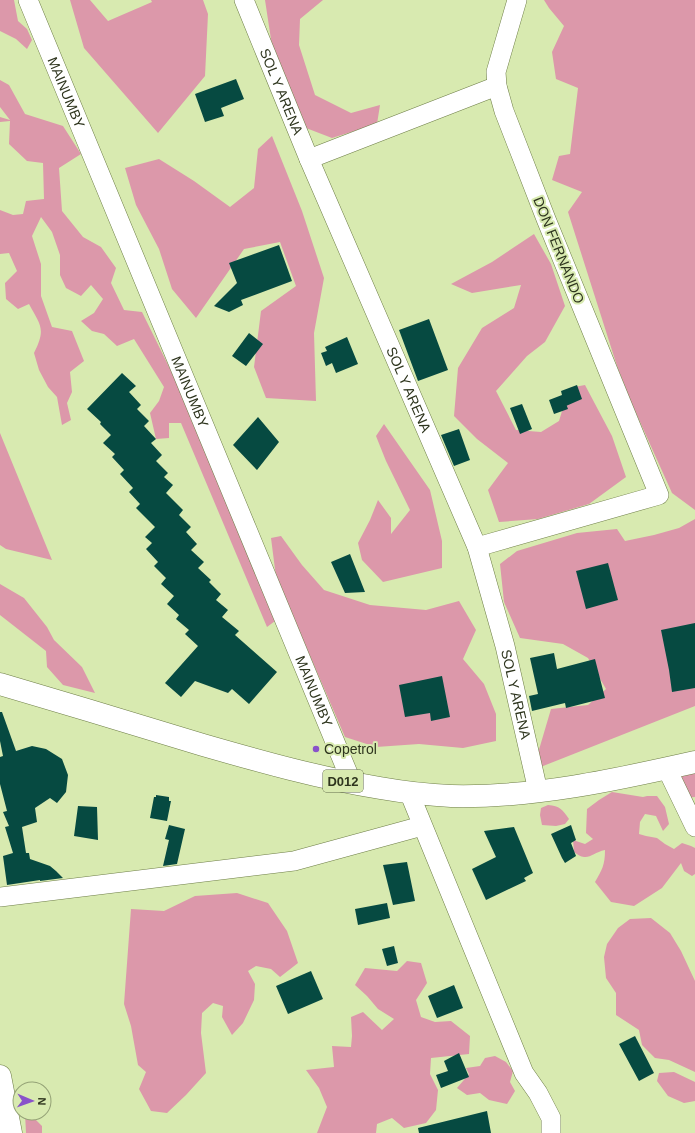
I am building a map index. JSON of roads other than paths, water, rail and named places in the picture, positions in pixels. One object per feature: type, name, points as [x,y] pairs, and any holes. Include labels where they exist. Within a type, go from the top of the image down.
[{"type":"main road","name":"D012","points":[[0,684],[278,766],[352,783],[408,792],[450,796],[492,796],[603,782],[695,762]]},
{"type":"main road","points":[[0,1076],[11,1133]]},
{"type":"street","name":"MAINUMBY","points":[[28,0],[352,783]]},
{"type":"street","name":"SOL Y ARENA","points":[[244,0],[309,159],[477,547],[505,646],[538,791]]},
{"type":"street","name":"DON FERNANDO","points":[[477,547],[659,495],[543,212],[504,111],[497,86],[496,72],[517,0]]},
{"type":"street","points":[[309,159],[497,86]]},
{"type":"street","points":[[667,768],[695,827]]},
{"type":"street","points":[[408,792],[524,1073],[538,1093],[551,1118],[551,1133]]},
{"type":"street","points":[[0,897],[294,861],[422,826]]},
{"type":"place","name":"Copetrol","points":[[316,749]]}]
